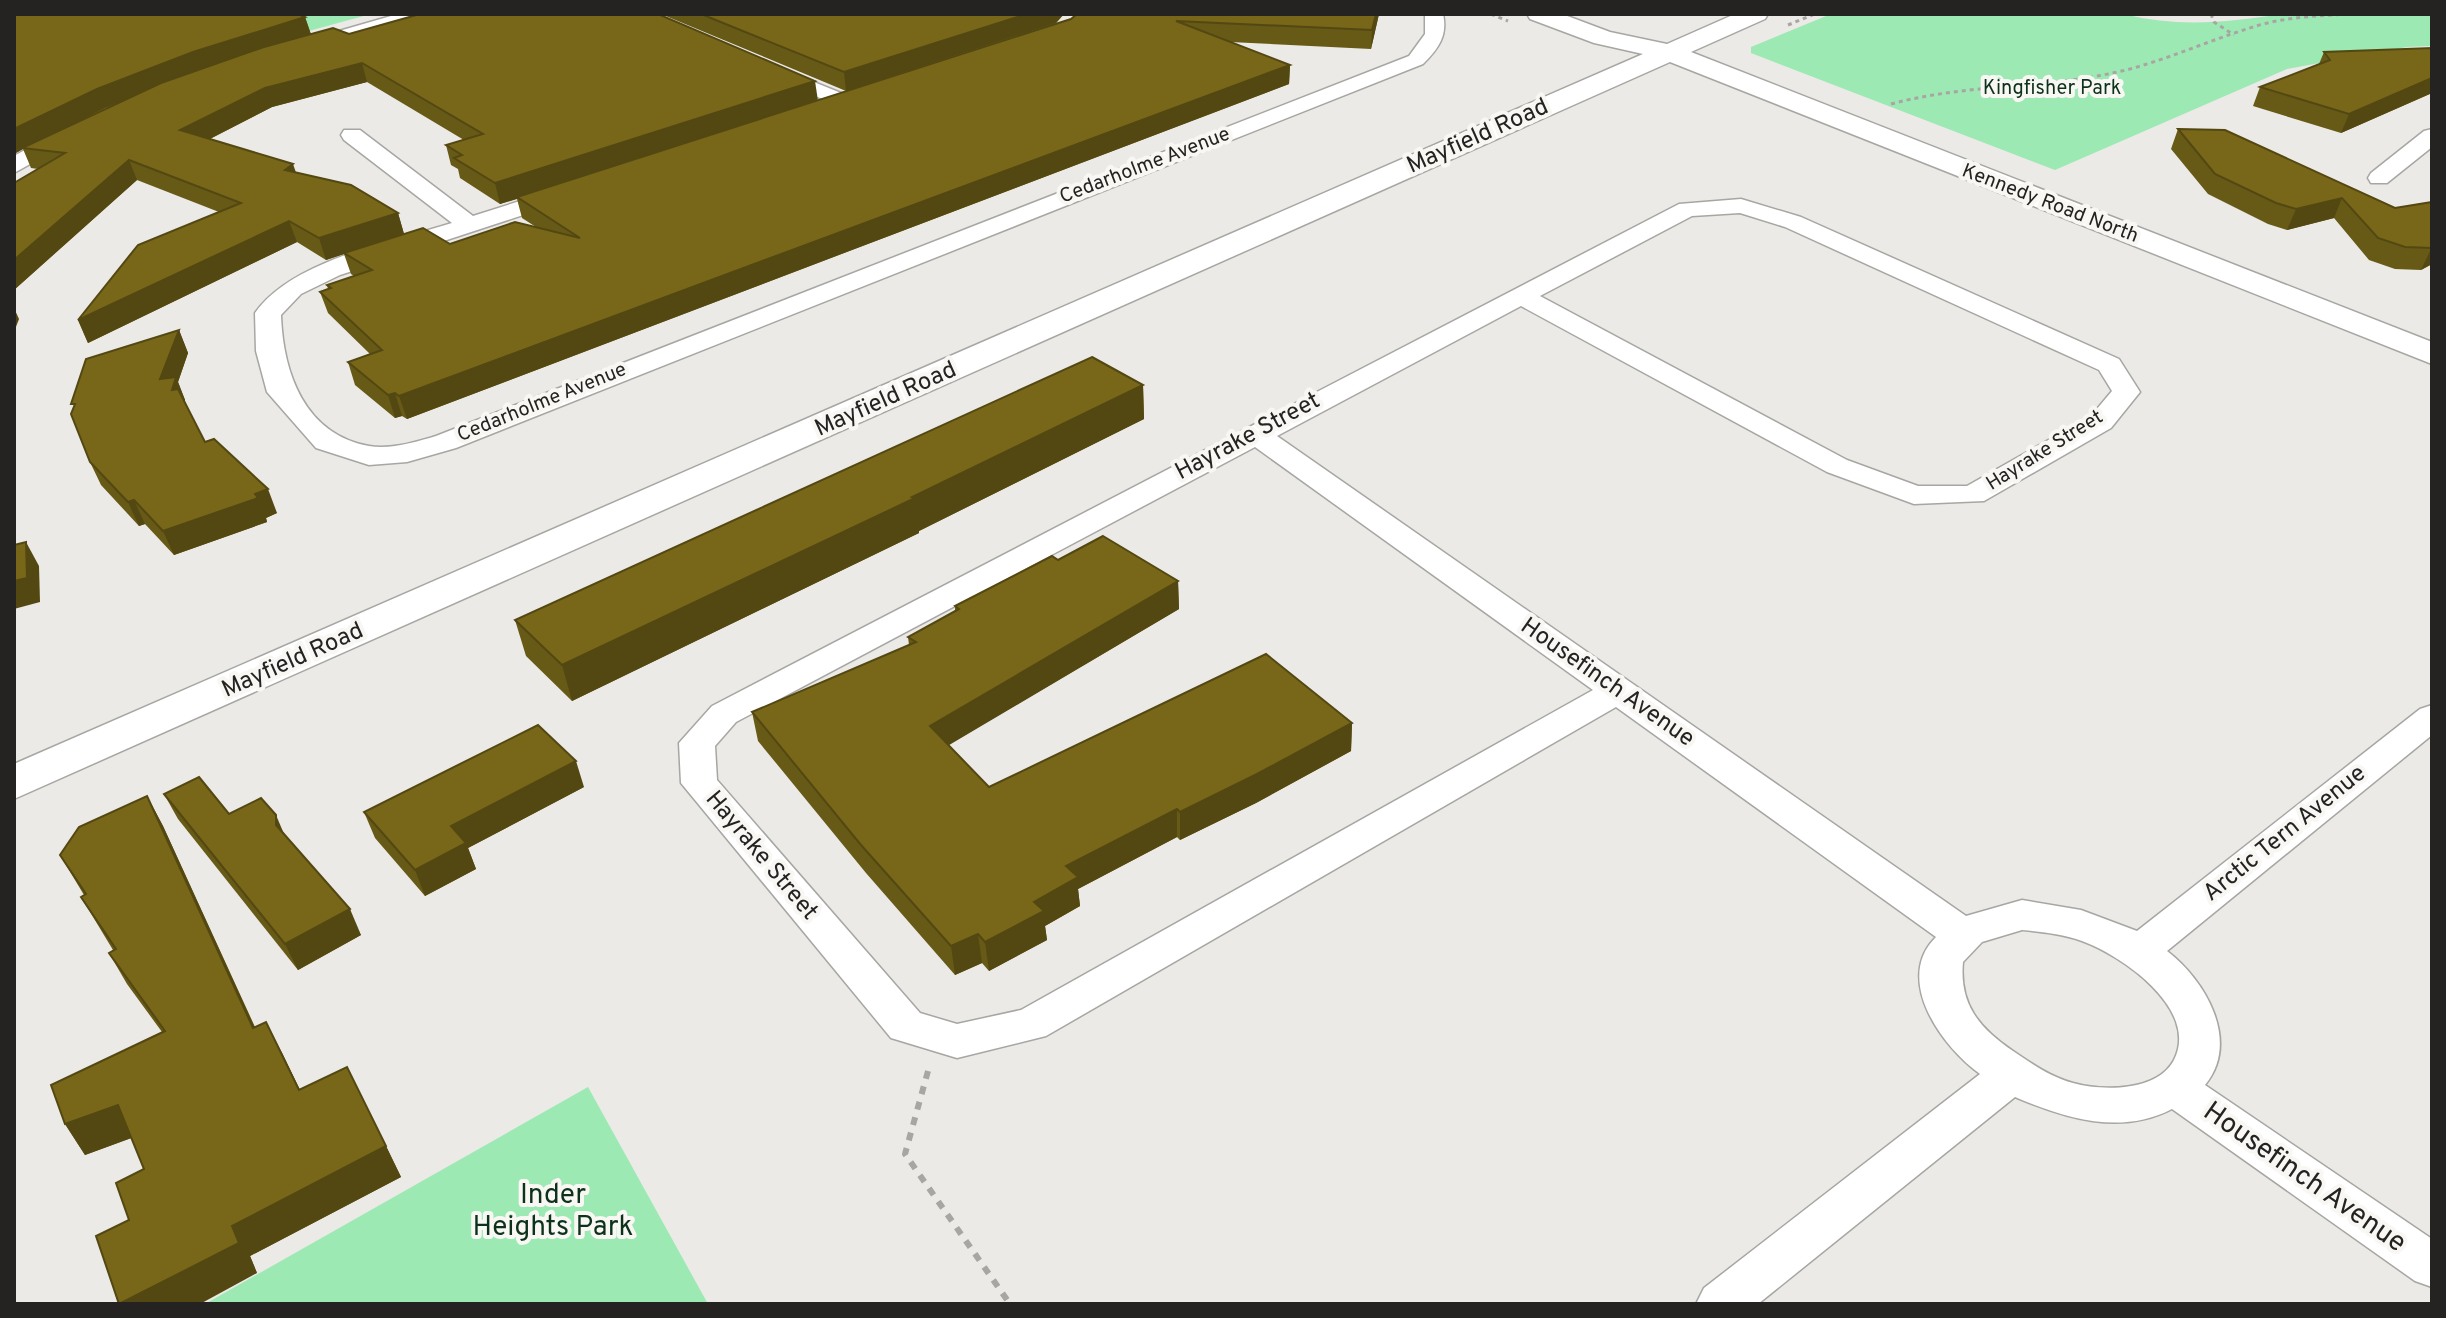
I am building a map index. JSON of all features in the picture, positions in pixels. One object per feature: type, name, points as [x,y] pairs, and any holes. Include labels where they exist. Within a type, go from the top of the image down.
[{"type":"main road","points":[[1539,14],[1603,38],[1668,52]]},
{"type":"main road","points":[[1595,14],[1629,27],[1668,52]]},
{"type":"main road","name":"Mayfield Road","points":[[14,783],[1756,14]]},
{"type":"main road","name":"Kennedy Road North","points":[[1668,52],[2432,354]]},
{"type":"street","points":[[314,45],[419,14]]},
{"type":"street","name":"Cedarholme Avenue","points":[[588,186],[331,270],[292,289],[268,313],[269,351],[281,392],[326,442],[369,456],[407,453],[446,442],[1416,60],[1433,42],[1438,28],[1434,14]]},
{"type":"street","points":[[751,62],[850,98],[808,113]]},
{"type":"street","points":[[14,166],[88,125]]},
{"type":"street","points":[[352,135],[470,225]]},
{"type":"street","points":[[2379,178],[2432,136]]},
{"type":"street","name":"Hayrake Street","points":[[1521,296],[1837,466],[1914,495],[1973,495],[2101,422],[2126,392],[2109,365],[1793,222],[1741,206],[1687,209],[1254,433],[724,714],[697,743],[699,783],[906,1026],[957,1041],[1031,1024],[1618,691]]},
{"type":"street","name":"Housefinch Avenue","points":[[1254,433],[1960,933]]},
{"type":"street","name":"Arctic Tern Avenue","points":[[2139,951],[2432,717]]},
{"type":"street","points":[[2022,915],[2061,918],[2139,951],[2170,977],[2192,1007],[2201,1038],[2197,1066],[2177,1089],[2144,1104],[2101,1106],[2054,1097],[2010,1076],[1974,1048],[1949,1016],[1939,984],[1942,955],[1960,933],[1988,919],[2022,915]]},
{"type":"street","points":[[1721,1304],[2010,1076]]},
{"type":"street","name":"Housefinch Avenue","points":[[2177,1089],[2432,1266]]},
{"type":"path","points":[[2211,14],[2214,22],[2234,36]]},
{"type":"path","points":[[1846,124],[1906,98],[1940,91],[2072,79],[2126,70],[2234,36],[2255,26],[2297,17],[2349,14]]},
{"type":"path","points":[[940,1036],[905,1154],[1010,1304]]},
{"type":"green space","name":"Kingfisher Park","points":[[2317,11],[2432,14],[2432,46],[2407,47],[2287,69],[2055,170],[1751,53],[1751,47],[1831,14],[2123,14],[2184,22]]},
{"type":"green space","points":[[263,14],[371,14],[305,32]]},
{"type":"green space","name":"Inder Heights Park","points":[[588,1087],[708,1304],[205,1304]]},
{"type":"building","points":[[14,14],[298,14],[305,17],[193,52],[97,89],[14,129]]},
{"type":"building","points":[[420,14],[658,14],[815,81],[495,183],[454,158],[462,155],[446,145],[483,134],[362,63],[265,88],[180,130],[293,164],[285,170],[351,185],[398,213],[319,238],[289,221],[78,320],[138,245],[241,203],[129,160],[14,260],[14,183],[65,153],[22,148],[161,83],[264,47],[333,28],[349,34]]},
{"type":"building","points":[[701,14],[1027,14],[844,72]]},
{"type":"building","points":[[1077,14],[1376,14],[1372,30],[1176,21],[1290,65],[399,396],[395,393],[388,395],[348,362],[382,350],[320,292],[331,288],[327,285],[372,270],[344,253],[423,228],[450,244],[515,222],[580,238],[517,197],[1071,19]]},
{"type":"building","points":[[2432,48],[2432,78],[2349,114],[2260,87],[2330,60],[2324,52]]},
{"type":"building","points":[[2178,129],[2225,130],[2395,208],[2432,202],[2432,248],[2405,247],[2378,238],[2342,198],[2296,209],[2276,203],[2215,174]]},
{"type":"building","points":[[179,330],[160,379],[176,377],[172,390],[178,389],[205,442],[214,439],[268,489],[255,494],[258,498],[163,531],[134,500],[128,502],[90,462],[71,414],[75,404],[71,404],[86,359]]},
{"type":"building","points":[[1092,357],[1143,385],[912,497],[915,498],[562,665],[515,620]]},
{"type":"building","points":[[1103,536],[1178,581],[930,726],[989,787],[1266,654],[1352,723],[1257,774],[1180,812],[1177,809],[1066,866],[1078,877],[1034,902],[1044,911],[985,942],[978,934],[951,946],[861,845],[752,712],[916,642],[908,637],[959,609],[955,606],[1052,556],[1058,560]]},
{"type":"building","points":[[26,542],[27,578],[14,581],[14,545]]},
{"type":"building","points":[[538,725],[576,761],[451,826],[466,843],[415,870],[364,812]]},
{"type":"building","points":[[199,777],[229,814],[261,798],[276,815],[276,825],[350,909],[285,944],[164,794]]},
{"type":"building","points":[[147,796],[253,1028],[266,1022],[299,1090],[347,1067],[386,1146],[232,1226],[239,1243],[119,1304],[96,1236],[129,1220],[116,1183],[144,1169],[118,1105],[65,1124],[51,1085],[165,1031],[109,953],[116,949],[81,897],[86,894],[60,855],[79,827]]}]
